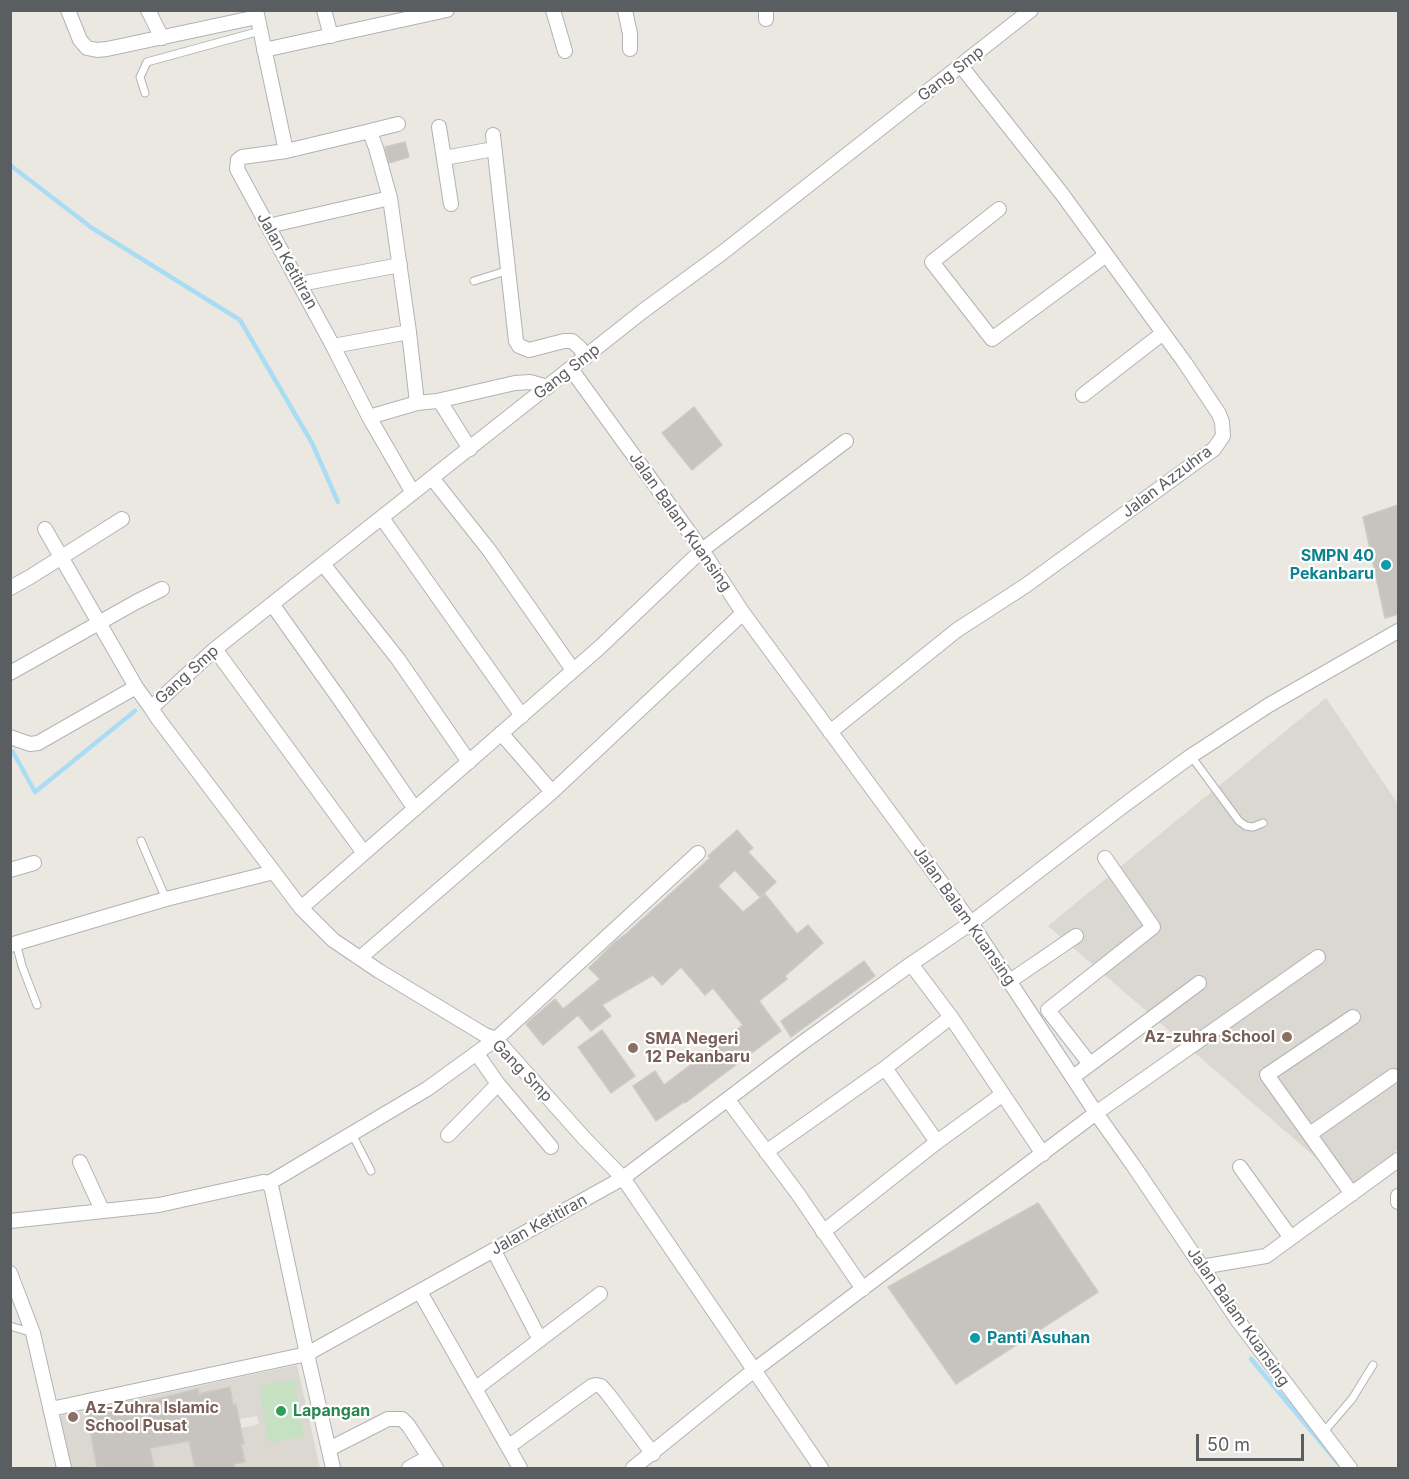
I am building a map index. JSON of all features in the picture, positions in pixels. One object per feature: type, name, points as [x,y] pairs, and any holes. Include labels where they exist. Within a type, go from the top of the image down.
[{"type":"street","points":[[68,10],[80,40],[87,48],[97,50],[257,20],[286,151]]},
{"type":"street","points":[[148,10],[162,38]]},
{"type":"street","points":[[324,10],[331,36]]},
{"type":"street","points":[[264,50],[447,10]]},
{"type":"street","points":[[553,10],[565,51]]},
{"type":"street","points":[[625,10],[630,34],[630,49]]},
{"type":"street","name":"Gang Smp","points":[[821,1468],[622,1178],[496,1040],[484,1035],[333,940],[301,908],[151,708],[215,649],[643,311],[722,253],[1031,10]]},
{"type":"street","name":"Jalan Azzuhra","points":[[830,732],[957,630],[1025,586],[1214,449],[1222,436],[1222,422],[1219,414],[1163,333],[1062,194],[961,66]]},
{"type":"street","name":"Jalan Ketitiran","points":[[398,124],[286,151],[242,157],[238,160],[237,169],[369,417],[413,493]]},
{"type":"street","points":[[439,127],[451,204]]},
{"type":"street","points":[[366,132],[373,138],[390,198],[410,332],[417,403]]},
{"type":"street","points":[[444,158],[494,142],[516,341],[519,346],[529,350],[541,345],[572,341],[586,357]]},
{"type":"street","points":[[268,226],[390,198]]},
{"type":"street","points":[[999,209],[933,262],[992,339],[1106,255]]},
{"type":"street","points":[[300,284],[400,265]]},
{"type":"street","points":[[333,346],[410,332]]},
{"type":"street","points":[[1083,395],[1163,333]]},
{"type":"street","name":"Jalan Balam Kuansing","points":[[571,369],[702,550],[743,613],[971,923],[1096,1113],[1239,1322],[1350,1468]]},
{"type":"street","points":[[369,417],[417,403],[437,401],[515,383],[530,382],[548,387]]},
{"type":"street","points":[[437,401],[444,406],[470,449]]},
{"type":"street","points":[[301,908],[599,648],[702,550],[846,441]]},
{"type":"street","points":[[432,478],[489,550],[573,670]]},
{"type":"street","points":[[382,518],[522,716]]},
{"type":"street","points":[[10,588],[122,519]]},
{"type":"street","points":[[45,529],[136,687],[151,708]]},
{"type":"street","points":[[323,564],[398,659],[469,762]]},
{"type":"street","points":[[10,673],[162,589]]},
{"type":"street","points":[[272,604],[415,808]]},
{"type":"street","points":[[360,958],[552,792],[743,613]]},
{"type":"street","name":"Jalan Ketitiran","points":[[51,1409],[306,1354],[622,1178],[798,1046],[971,923],[1191,756],[1269,705],[1398,631]]},
{"type":"street","points":[[215,649],[364,853]]},
{"type":"street","points":[[10,737],[30,744],[38,743],[136,687]]},
{"type":"street","points":[[501,733],[552,792]]},
{"type":"street","points":[[269,1184],[427,1089],[496,1040],[698,853]]},
{"type":"street","points":[[1090,1064],[1048,1010],[1153,927],[1105,858]]},
{"type":"street","points":[[10,870],[34,863]]},
{"type":"street","points":[[13,944],[166,899],[274,872]]},
{"type":"street","points":[[1010,981],[1076,936]]},
{"type":"street","points":[[633,1468],[753,1371],[1096,1113],[1318,957]]},
{"type":"street","points":[[911,964],[951,1017],[1043,1154]]},
{"type":"street","points":[[1073,1077],[1199,983]]},
{"type":"street","points":[[766,1152],[885,1068],[951,1017]]},
{"type":"street","points":[[1352,1194],[1267,1075],[1353,1017]]},
{"type":"street","points":[[477,1054],[498,1084],[551,1147]]},
{"type":"street","points":[[885,1068],[937,1142]]},
{"type":"street","points":[[1310,1134],[1394,1076]]},
{"type":"street","points":[[448,1136],[498,1084]]},
{"type":"street","points":[[823,1232],[937,1142],[1003,1094]]},
{"type":"street","points":[[728,1100],[798,1194],[863,1289]]},
{"type":"street","points":[[1201,1267],[1266,1256],[1398,1161]]},
{"type":"street","points":[[80,1162],[102,1210]]},
{"type":"street","points":[[1240,1167],[1291,1238]]},
{"type":"street","points":[[10,1221],[159,1205],[263,1182],[269,1184],[333,1468]]},
{"type":"street","points":[[1398,1196],[1398,1202]]},
{"type":"street","points":[[494,1251],[540,1340]]},
{"type":"street","points":[[10,1273],[33,1333],[64,1468]]},
{"type":"street","points":[[420,1292],[520,1468]]},
{"type":"street","points":[[475,1389],[600,1294]]},
{"type":"street","points":[[508,1447],[596,1385],[601,1386],[608,1394],[652,1454]]},
{"type":"street","points":[[329,1449],[388,1419],[402,1419],[433,1463],[409,1468]]},
{"type":"lane","points":[[145,93],[140,77],[147,62],[257,20]]},
{"type":"lane","points":[[474,281],[509,270]]},
{"type":"lane","points":[[1191,756],[1239,821],[1246,826],[1253,827],[1263,823]]},
{"type":"lane","points":[[141,841],[166,899]]},
{"type":"lane","points":[[13,944],[37,1005]]},
{"type":"lane","points":[[352,1134],[371,1171]]},
{"type":"lane","points":[[10,1326],[33,1333]]},
{"type":"lane","points":[[1322,1434],[1352,1399],[1373,1365]]},
{"type":"shaded area","name":"Az-zuhra School","points":[[1326,698],[1398,804],[1398,1148],[1358,1194],[1048,926]]},
{"type":"shaded area","name":"Az-Zuhra Islamic School Pusat","points":[[297,1365],[320,1468],[235,1468],[234,1464],[244,1462],[241,1428],[259,1424],[257,1416],[239,1419],[237,1405],[233,1405],[230,1387],[199,1394],[198,1389],[87,1413],[97,1468],[71,1468],[59,1416]]},
{"type":"shaded area","name":"Az-Zuhra Islamic School Pusat","points":[[189,1441],[195,1468],[154,1468],[150,1448]]},
{"type":"green space","name":"Lapangan","points":[[294,1379],[304,1436],[269,1443],[259,1386]]},
{"type":"building","points":[[405,142],[409,157],[389,163],[385,147]]},
{"type":"building","points":[[694,407],[722,445],[692,470],[662,433]]},
{"type":"building","name":"SMPN 40 Pekanbaru","points":[[1398,505],[1398,614],[1385,618],[1363,517]]},
{"type":"building","points":[[737,830],[753,848],[748,852],[776,882],[760,897],[735,870],[718,886],[743,912],[765,894],[797,934],[808,925],[823,943],[785,976],[787,979],[759,1001],[781,1031],[685,1103],[656,1121],[633,1086],[655,1071],[664,1085],[743,1025],[713,988],[705,995],[681,967],[662,985],[653,975],[602,1005],[611,1016],[591,1031],[578,1015],[543,1045],[526,1024],[555,999],[563,1009],[600,979],[589,968],[710,858],[708,856]]},
{"type":"building","points":[[864,961],[875,976],[791,1037],[781,1021]]},
{"type":"building","points":[[602,1030],[635,1076],[611,1093],[578,1047]]},
{"type":"building","name":"Panti Asuhan","points":[[1038,1203],[1098,1292],[956,1384],[888,1287]]},
{"type":"building","points":[[230,1387],[244,1444],[241,1444],[245,1462],[234,1464],[235,1468],[195,1468],[189,1441],[150,1448],[154,1468],[97,1468],[87,1413],[198,1389],[199,1394]]},
{"type":"waterway","points":[[10,165],[92,228],[240,320],[312,443],[338,502]]},
{"type":"waterway","points":[[10,751],[13,752],[35,792],[135,711]]},
{"type":"waterway","points":[[1251,1359],[1338,1463]]},
{"type":"place","name":"SMPN 40 Pekanbaru","points":[[1386,565]]},
{"type":"place","name":"Az-zuhra School","points":[[1287,1037]]},
{"type":"place","name":"SMA Negeri 12 Pekanbaru","points":[[633,1048]]},
{"type":"place","name":"Panti Asuhan","points":[[975,1338]]},
{"type":"place","name":"Lapangan","points":[[281,1411]]},
{"type":"place","name":"Az-Zuhra Islamic School Pusat","points":[[73,1417]]}]
